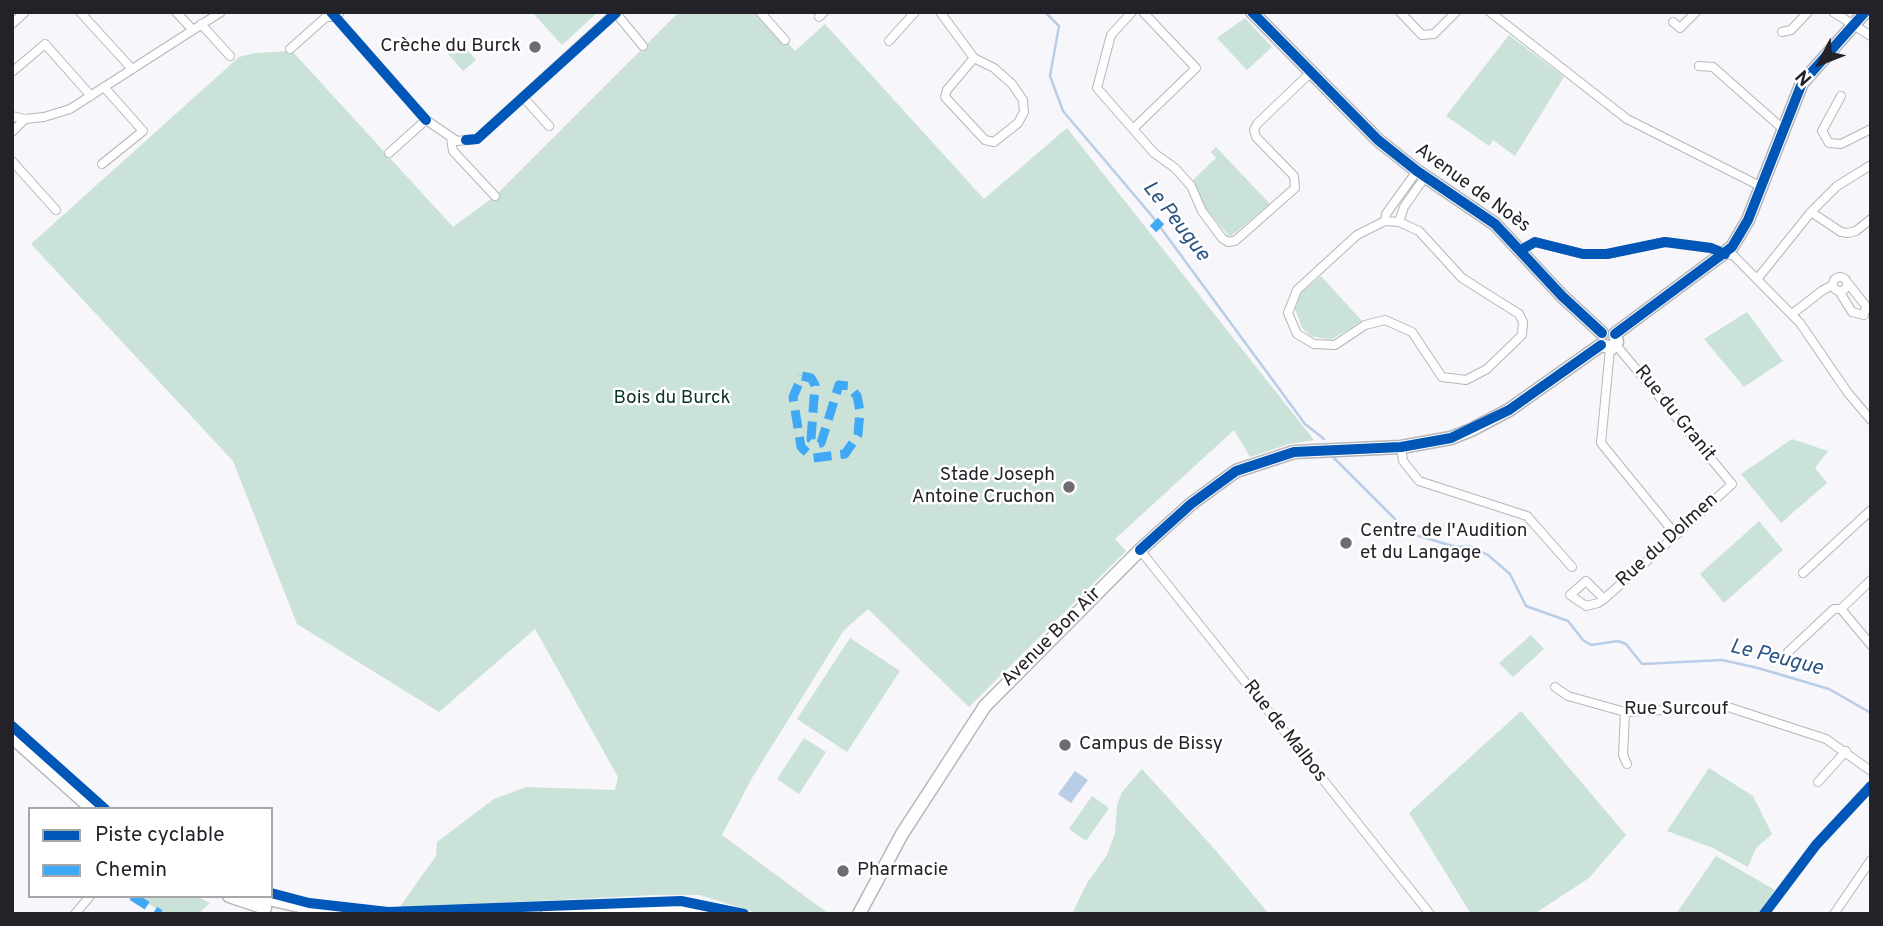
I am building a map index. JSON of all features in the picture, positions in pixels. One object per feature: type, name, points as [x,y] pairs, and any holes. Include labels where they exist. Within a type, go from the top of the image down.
[{"type":"main road","name":"Avenue de Noès","points":[[1252,12],[1378,141],[1495,224],[1521,250]]},
{"type":"main road","name":"Avenue Bon Air","points":[[859,914],[902,834],[976,716],[1140,550],[1191,504],[1236,471],[1294,452],[1401,447],[1451,438],[1485,424],[1609,341],[1726,254],[1745,227],[1802,83],[1865,12]]},
{"type":"main road","points":[[1521,250],[1562,296],[1609,341]]},
{"type":"main road","points":[[12,737],[90,807]]},
{"type":"main road","points":[[12,747],[79,807]]},
{"type":"main road","points":[[236,898],[288,914]]},
{"type":"main road","points":[[265,898],[335,914]]},
{"type":"main road","points":[[547,914],[653,908],[716,914]]},
{"type":"street","points":[[12,24],[25,12]]},
{"type":"street","points":[[80,12],[132,69]]},
{"type":"street","points":[[176,12],[192,29]]},
{"type":"street","points":[[12,116],[25,119],[58,114],[91,96],[221,12]]},
{"type":"street","points":[[290,49],[326,17],[335,14],[426,120],[451,138],[477,139],[616,12],[643,46]]},
{"type":"street","points":[[760,12],[785,40]]},
{"type":"street","points":[[889,41],[915,12]]},
{"type":"street","points":[[940,12],[974,58],[994,68],[1012,84],[1023,100],[1024,112],[1018,122],[994,142],[985,140],[946,97],[947,90],[974,58]]},
{"type":"street","points":[[1132,12],[1111,35],[1097,88],[1133,129],[1191,186],[1202,211],[1222,239],[1236,241],[1295,187],[1294,176],[1256,137],[1254,130],[1310,73]]},
{"type":"street","points":[[1133,129],[1196,68],[1143,12]]},
{"type":"street","points":[[1400,12],[1422,35],[1434,34],[1456,12]]},
{"type":"street","points":[[1490,12],[1627,119],[1762,187]]},
{"type":"street","points":[[1673,22],[1680,28],[1696,12]]},
{"type":"street","points":[[1782,32],[1791,30],[1808,12]]},
{"type":"street","points":[[1833,12],[1871,36]]},
{"type":"street","points":[[201,24],[230,56]]},
{"type":"street","points":[[12,72],[45,44],[91,96]]},
{"type":"street","points":[[1699,66],[1713,68],[1783,129]]},
{"type":"street","points":[[102,164],[143,131],[104,87]]},
{"type":"street","points":[[1842,96],[1822,131],[1829,143],[1841,144],[1871,129]]},
{"type":"street","points":[[523,97],[549,126]]},
{"type":"street","points":[[12,132],[25,119]]},
{"type":"street","points":[[389,153],[426,120]]},
{"type":"street","points":[[451,138],[453,151],[495,196]]},
{"type":"street","points":[[12,161],[56,210]]},
{"type":"street","points":[[1758,278],[1811,212],[1837,186],[1871,165]]},
{"type":"street","points":[[1385,221],[1386,215],[1421,174]]},
{"type":"street","points":[[1399,222],[1421,174]]},
{"type":"street","points":[[1811,212],[1841,232],[1856,232],[1871,219]]},
{"type":"street","points":[[1385,221],[1399,222],[1419,230],[1462,278],[1512,308],[1522,322],[1522,335],[1517,343],[1476,376],[1458,381],[1442,377],[1412,332],[1396,322],[1385,320],[1365,325],[1335,345],[1323,346],[1304,341],[1297,334],[1288,313],[1297,290],[1357,235],[1385,221]]},
{"type":"street","name":"Avenue de Noès","points":[[1521,250],[1535,242],[1583,254],[1607,254],[1665,242],[1711,248],[1734,256],[1792,314],[1871,420]]},
{"type":"street","points":[[1792,314],[1823,289],[1836,288],[1845,289],[1847,282],[1866,306],[1864,315],[1852,312],[1836,288]]},
{"type":"street","points":[[1609,341],[1601,443],[1676,535]]},
{"type":"street","name":"Rue du Granit","points":[[1609,341],[1732,484]]},
{"type":"street","points":[[1401,447],[1403,461],[1419,481],[1527,516],[1572,567]]},
{"type":"street","name":"Rue du Dolmen","points":[[1604,599],[1732,484]]},
{"type":"street","points":[[1803,573],[1871,510]]},
{"type":"street","name":"Rue de Malbos","points":[[1140,550],[1430,914]]},
{"type":"street","points":[[1787,652],[1834,609],[1841,609],[1871,580]]},
{"type":"street","points":[[1841,609],[1871,645]]},
{"type":"street","name":"Rue Surcouf","points":[[1555,687],[1568,696],[1625,712],[1728,707],[1826,739],[1871,771]]},
{"type":"street","points":[[1625,712],[1623,755],[1627,764]]},
{"type":"street","points":[[1818,782],[1846,751]]},
{"type":"street","points":[[1764,914],[1816,845],[1871,786]]},
{"type":"street","points":[[1834,914],[1871,860]]},
{"type":"street","points":[[75,914],[88,898]]},
{"type":"green space","points":[[532,12],[598,12],[562,45]]},
{"type":"green space","name":"Bois du Burck","points":[[679,12],[732,12],[735,15],[739,12],[760,12],[795,51],[825,24],[984,199],[1067,128],[1314,440],[1289,444],[1250,457],[1234,430],[1115,539],[1126,551],[969,707],[868,609],[844,630],[752,778],[722,835],[829,914],[760,914],[700,895],[399,908],[436,856],[437,842],[494,799],[526,787],[615,790],[618,777],[535,629],[439,712],[297,624],[233,461],[31,244],[239,57],[255,53],[292,51],[453,227],[495,196]]},
{"type":"green space","points":[[1245,18],[1272,47],[1247,70],[1217,38]]},
{"type":"green space","points":[[1509,35],[1564,77],[1515,156],[1493,140],[1489,146],[1446,116]]},
{"type":"green space","points":[[455,36],[476,60],[463,71],[443,48]]},
{"type":"green space","points":[[1216,147],[1270,204],[1230,237],[1207,210],[1192,181],[1216,158],[1211,152]]},
{"type":"green space","points":[[1321,276],[1362,321],[1331,340],[1311,336],[1302,328],[1295,309],[1301,293]]},
{"type":"green space","points":[[1747,312],[1783,361],[1744,387],[1704,339]]},
{"type":"green space","points":[[1792,439],[1828,451],[1815,468],[1827,483],[1781,523],[1741,474]]},
{"type":"green space","points":[[1759,521],[1783,550],[1724,603],[1700,574]]},
{"type":"green space","points":[[1531,635],[1544,649],[1513,677],[1499,663]]},
{"type":"green space","points":[[850,638],[900,671],[847,752],[797,719]]},
{"type":"green space","points":[[1521,711],[1626,835],[1589,878],[1534,914],[1471,914],[1409,813]]},
{"type":"green space","points":[[804,738],[826,752],[799,794],[777,779]]},
{"type":"green space","points":[[1709,768],[1753,796],[1772,834],[1756,848],[1748,867],[1713,848],[1667,831]]},
{"type":"green space","points":[[1142,769],[1269,914],[1072,914],[1087,883],[1107,855],[1115,833],[1117,805],[1122,792]]},
{"type":"green space","points":[[1092,796],[1109,808],[1086,841],[1069,829]]},
{"type":"green space","points":[[1716,856],[1775,890],[1758,914],[1676,914]]},
{"type":"green space","points":[[139,898],[200,898],[210,903],[198,914],[165,914]]},
{"type":"water","points":[[1075,771],[1088,780],[1071,803],[1058,794]]},
{"type":"waterway","name":"Le Peugue","points":[[1045,12],[1059,26],[1050,76],[1063,111],[1152,216],[1305,424],[1324,439]]},
{"type":"waterway","name":"Le Peugue","points":[[1333,457],[1409,533],[1456,547],[1470,546],[1488,555],[1510,574],[1526,606],[1568,621],[1583,640],[1591,645],[1618,641],[1626,644],[1642,664],[1722,660],[1758,668],[1829,689],[1871,713]]},
{"type":"marked path","points":[[1153,229],[1161,221]]},
{"type":"marked path","points":[[802,376],[811,378],[815,385],[811,439],[817,444],[821,443],[839,385],[849,386],[857,396],[860,411],[858,435],[845,454],[813,458],[801,447],[793,397],[802,376]]},
{"type":"marked path","points":[[135,898],[160,914]]},
{"type":"cycle path","points":[[331,12],[426,120]]},
{"type":"cycle path","points":[[1252,12],[1378,140],[1417,171],[1495,224],[1562,296],[1602,333]]},
{"type":"cycle path","points":[[1615,334],[1732,247],[1748,220],[1802,83],[1865,12]]},
{"type":"cycle path","points":[[466,140],[477,139],[616,13]]},
{"type":"cycle path","points":[[1521,250],[1535,242],[1583,254],[1607,254],[1665,242],[1711,248],[1725,254]]},
{"type":"cycle path","points":[[1140,550],[1191,504],[1236,471],[1294,452],[1401,447],[1451,438],[1509,410],[1601,345]]},
{"type":"cycle path","points":[[12,726],[103,807]]},
{"type":"cycle path","points":[[1764,914],[1816,845],[1871,786]]},
{"type":"cycle path","points":[[273,894],[309,903],[388,912],[681,901],[744,914]]},
{"type":"place","name":"Crèche du Burck","points":[[535,47]]},
{"type":"place","name":"Stade Joseph Antoine Cruchon","points":[[1069,487]]},
{"type":"place","name":"Centre de l'Audition et du Langage","points":[[1346,543]]},
{"type":"place","name":"Campus de Bissy","points":[[1065,745]]},
{"type":"place","name":"Pharmacie","points":[[843,871]]}]
